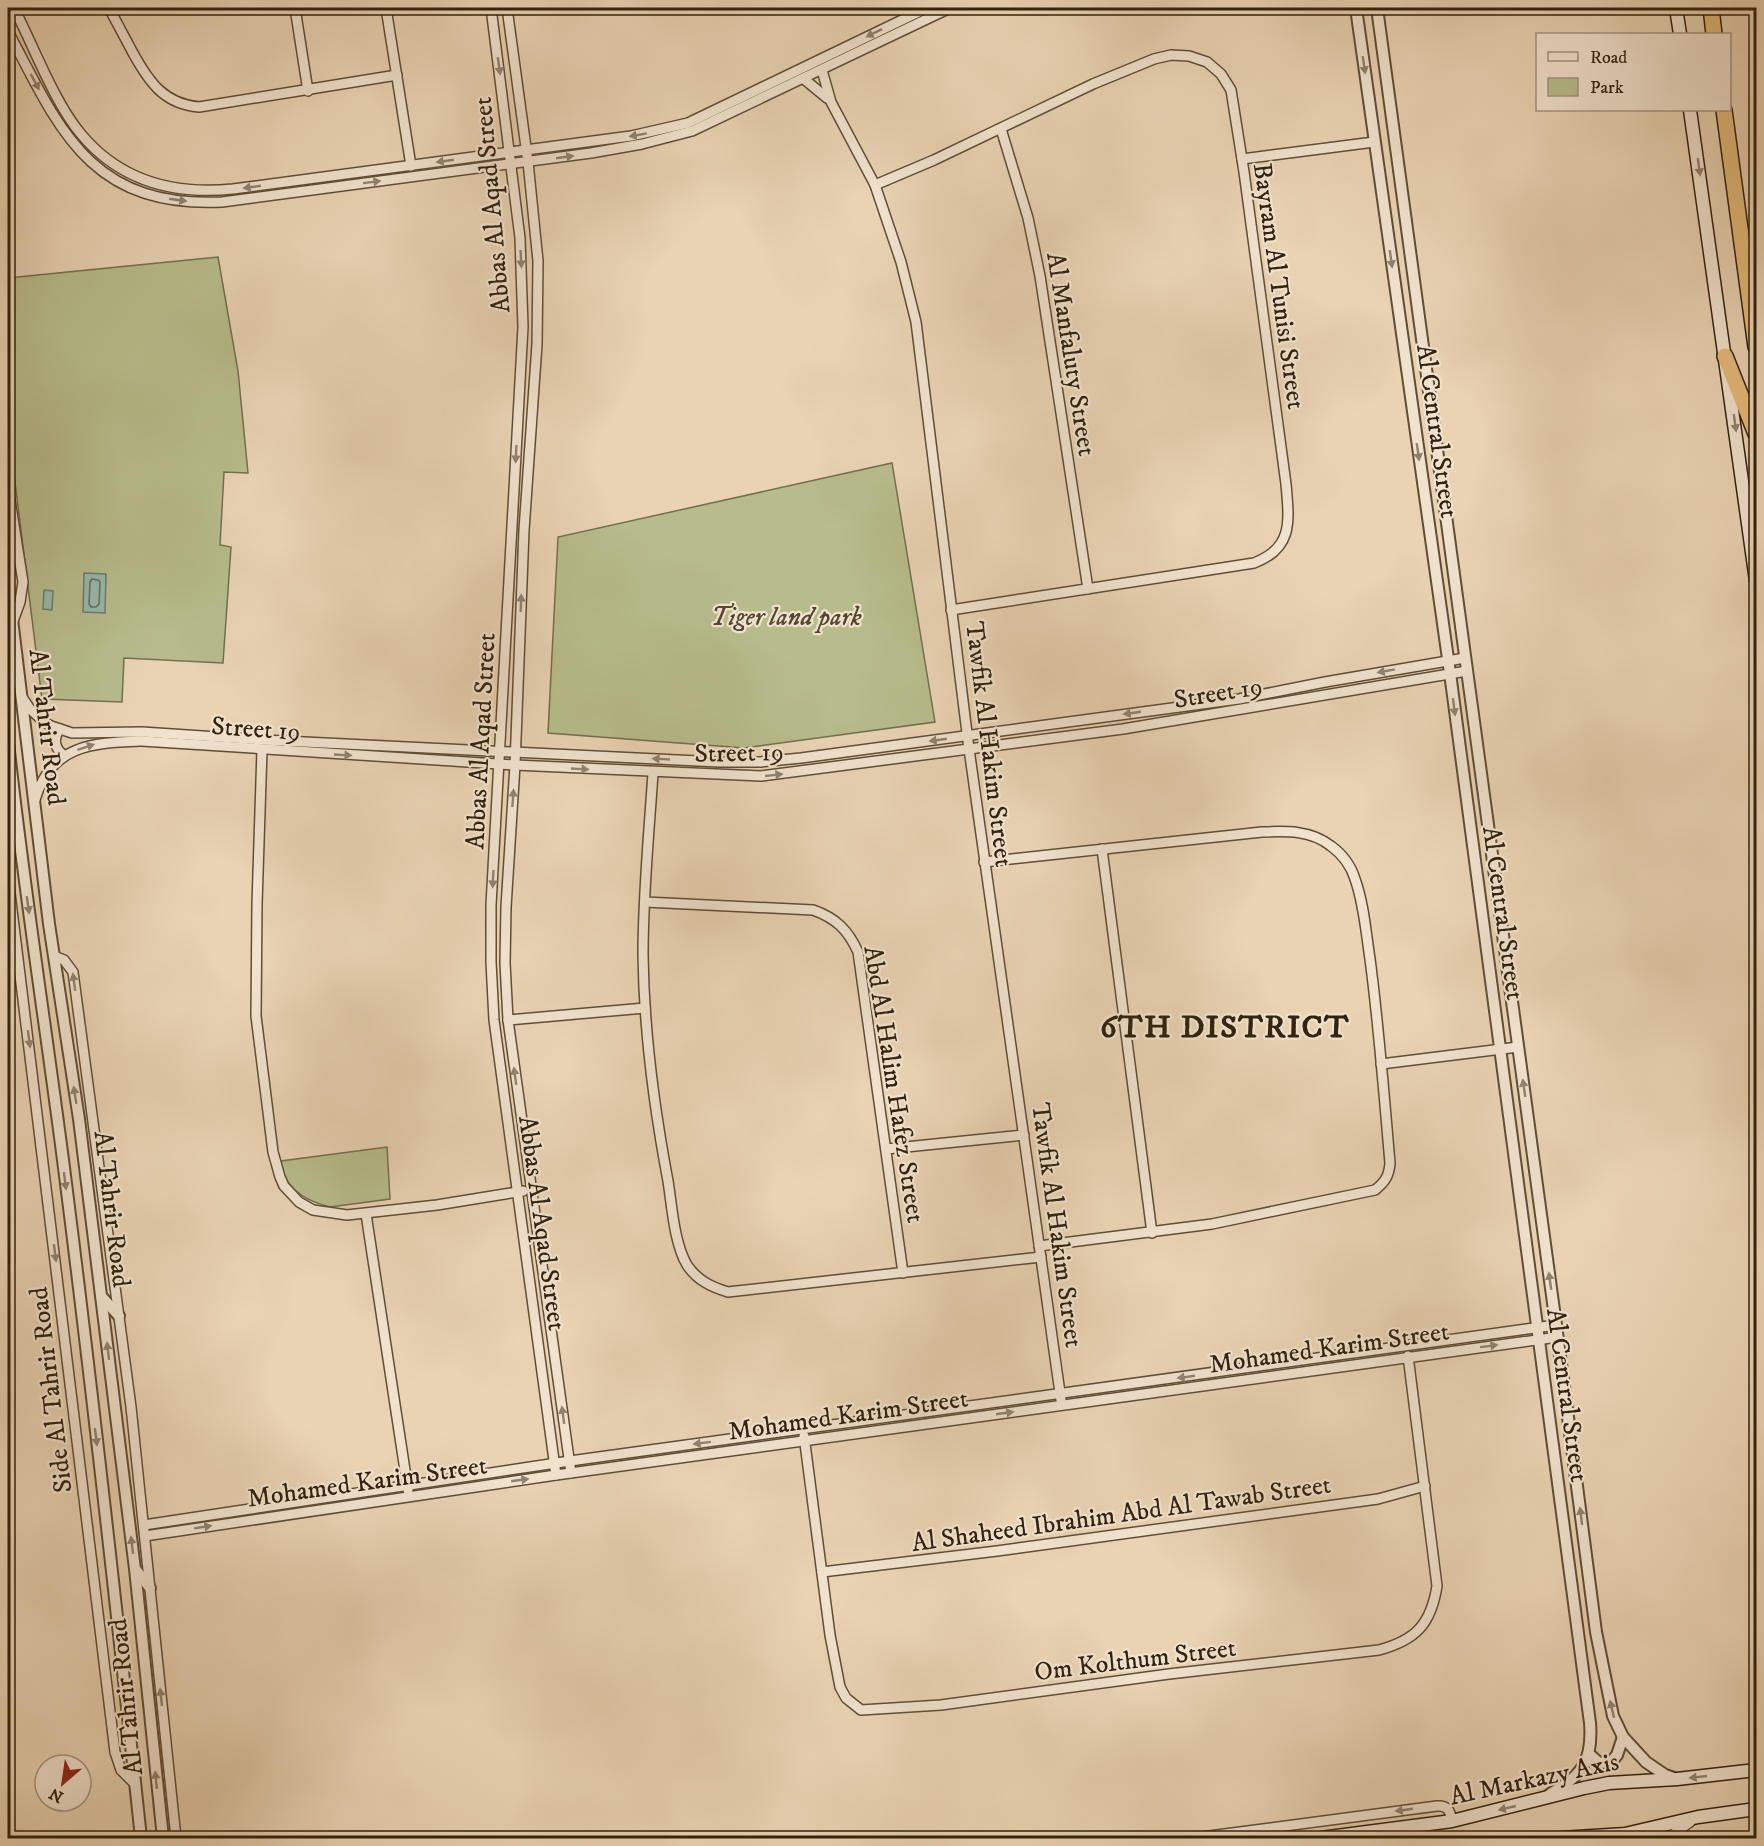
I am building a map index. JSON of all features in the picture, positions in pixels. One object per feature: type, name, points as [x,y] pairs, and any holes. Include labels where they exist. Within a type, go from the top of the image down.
[{"type":"highway","points":[[1711,8],[1714,33]]},
{"type":"highway","points":[[1724,111],[1756,347]]},
{"type":"highway","points":[[1725,356],[1756,434]]},
{"type":"main road","points":[[1676,8],[1680,33]]},
{"type":"main road","points":[[1690,111],[1756,581]]},
{"type":"main road","name":"Al Markazy Axis","points":[[1321,1839],[1452,1821],[1609,1783],[1677,1779],[1756,1770]]},
{"type":"main road","points":[[1562,1839],[1625,1834],[1698,1817],[1756,1809]]},
{"type":"street","points":[[14,8],[55,92],[79,132],[91,145],[106,159],[142,179],[162,186],[201,192],[639,135],[688,123],[927,8]]},
{"type":"street","points":[[108,8],[148,80],[163,95],[175,102],[199,107],[397,75]]},
{"type":"street","points":[[295,8],[308,91]]},
{"type":"street","points":[[386,8],[411,166]]},
{"type":"street","name":"Abbas Al Aqad Street","points":[[491,8],[520,237],[523,327],[491,905],[491,962],[494,1020],[556,1475]]},
{"type":"street","name":"Abbas Al Aqad Street","points":[[507,8],[528,162],[538,261],[537,344],[524,530],[505,963],[508,1020],[571,1473]]},
{"type":"street","points":[[8,31],[54,118],[81,154],[98,168],[136,190],[167,199],[200,203],[528,162],[642,144],[692,131],[950,8]]},
{"type":"street","name":"Al Central Street","points":[[1356,8],[1449,660],[1590,1723],[1589,1754],[1578,1774],[1570,1783],[1537,1800]]},
{"type":"street","name":"Al Central Street","points":[[1377,8],[1596,1632],[1613,1716],[1623,1737],[1646,1762],[1665,1775],[1677,1779]]},
{"type":"street","name":"Bayram Al Tunisi Street","points":[[875,184],[934,160],[1093,84],[1154,59],[1171,55],[1190,56],[1207,62],[1221,74],[1231,90],[1286,484],[1289,516],[1288,529],[1283,542],[1275,552],[1254,563],[951,610]]},
{"type":"street","name":"Tawfik Al Hakim Street","points":[[822,70],[831,102],[875,184],[902,262],[916,322],[967,736],[1062,1405]]},
{"type":"street","name":"Tawfik Al Hakim Street","points":[[804,79],[831,102]]},
{"type":"street","name":"Al Manfaluty Street","points":[[1001,129],[1028,218],[1040,276],[1088,589]]},
{"type":"street","points":[[1242,159],[1374,142]]},
{"type":"street","points":[[81,154],[91,145]]},
{"type":"street","points":[[8,487],[23,582],[20,602],[12,624]]},
{"type":"street","name":"Al Tahrir Road","points":[[8,586],[54,956],[79,1119],[135,1569],[163,1839]]},
{"type":"street","name":"Street 19","points":[[21,694],[36,716],[51,726],[72,733],[707,762],[760,762],[1239,699],[1465,658]]},
{"type":"street","name":"Street 19","points":[[35,802],[43,780],[65,756],[95,744],[142,736],[262,750],[653,773],[761,776],[1123,729],[1467,670]]},
{"type":"street","points":[[60,729],[55,744],[65,756]]},
{"type":"street","name":"Al Tahrir Road","points":[[8,742],[11,799],[63,1161],[141,1839]]},
{"type":"street","points":[[262,750],[256,1016],[264,1091],[275,1161],[284,1186],[308,1208],[332,1214],[366,1214],[531,1189]]},
{"type":"street","points":[[653,773],[645,902],[645,1008],[662,1149],[679,1244],[685,1261],[696,1275],[705,1283],[728,1292],[1041,1257]]},
{"type":"street","points":[[8,815],[11,799]]},
{"type":"street","points":[[984,862],[1262,832],[1295,831],[1314,836],[1332,846],[1345,860],[1355,877],[1376,1001],[1390,1163],[1389,1174],[1384,1183],[1375,1190],[1212,1224],[1039,1246]]},
{"type":"street","points":[[1102,849],[1152,1233]]},
{"type":"street","name":"Side Al Tahrir Road","points":[[8,877],[115,1752],[121,1770],[135,1784]]},
{"type":"street","name":"Abd Al Halim Hafez Street","points":[[645,902],[813,910],[842,925],[852,937],[858,952],[903,1273]]},
{"type":"street","points":[[54,956],[64,960],[73,972],[119,1316],[176,1839]]},
{"type":"street","points":[[508,1020],[645,1008]]},
{"type":"street","points":[[1381,1064],[1518,1047]]},
{"type":"street","points":[[57,1122],[64,1126],[71,1126],[79,1119]]},
{"type":"street","points":[[886,1149],[1024,1135]]},
{"type":"street","points":[[63,1161],[76,1157],[84,1162]]},
{"type":"street","points":[[366,1214],[409,1497]]},
{"type":"street","points":[[528,1270],[542,1268]]},
{"type":"street","points":[[101,1296],[119,1316]]},
{"type":"street","name":"Mohamed Karim Street","points":[[144,1530],[287,1509],[407,1486],[570,1461],[1556,1325]]},
{"type":"street","name":"Mohamed Karim Street","points":[[287,1509],[409,1497],[1408,1356],[1558,1337]]},
{"type":"street","name":"Om Kolthum Street","points":[[803,1430],[830,1635],[840,1687],[850,1703],[866,1711],[941,1705],[1169,1674],[1379,1650],[1396,1646],[1413,1636],[1426,1623],[1434,1605],[1437,1586],[1408,1356]]},
{"type":"street","name":"Al Shaheed Ibrahim Abd Al Tawab Street","points":[[822,1572],[991,1552],[1378,1499],[1425,1486]]},
{"type":"street","points":[[135,1569],[150,1588]]},
{"type":"street","points":[[1589,1754],[1599,1763],[1611,1762],[1617,1755],[1623,1737]]},
{"type":"street","points":[[1194,1839],[1437,1806],[1446,1807],[1450,1811],[1452,1821]]},
{"type":"street","points":[[1668,1839],[1677,1830],[1698,1817]]},
{"type":"green space","points":[[218,257],[238,371],[248,473],[224,472],[220,545],[231,547],[223,663],[124,658],[122,702],[42,699],[8,426],[8,278]]},
{"type":"green space","name":"Tiger land park","points":[[892,463],[935,722],[744,748],[548,733],[558,537]]},
{"type":"green space","points":[[387,1147],[390,1199],[330,1207],[312,1201],[297,1192],[286,1179],[281,1161]]},
{"type":"water","points":[[84,573],[106,574],[105,613],[83,612]]},
{"type":"water","points":[[44,590],[53,591],[52,610],[43,609]]},
{"type":"district","name":"6TH DISTRICT","points":[[1225,1026]]}]
